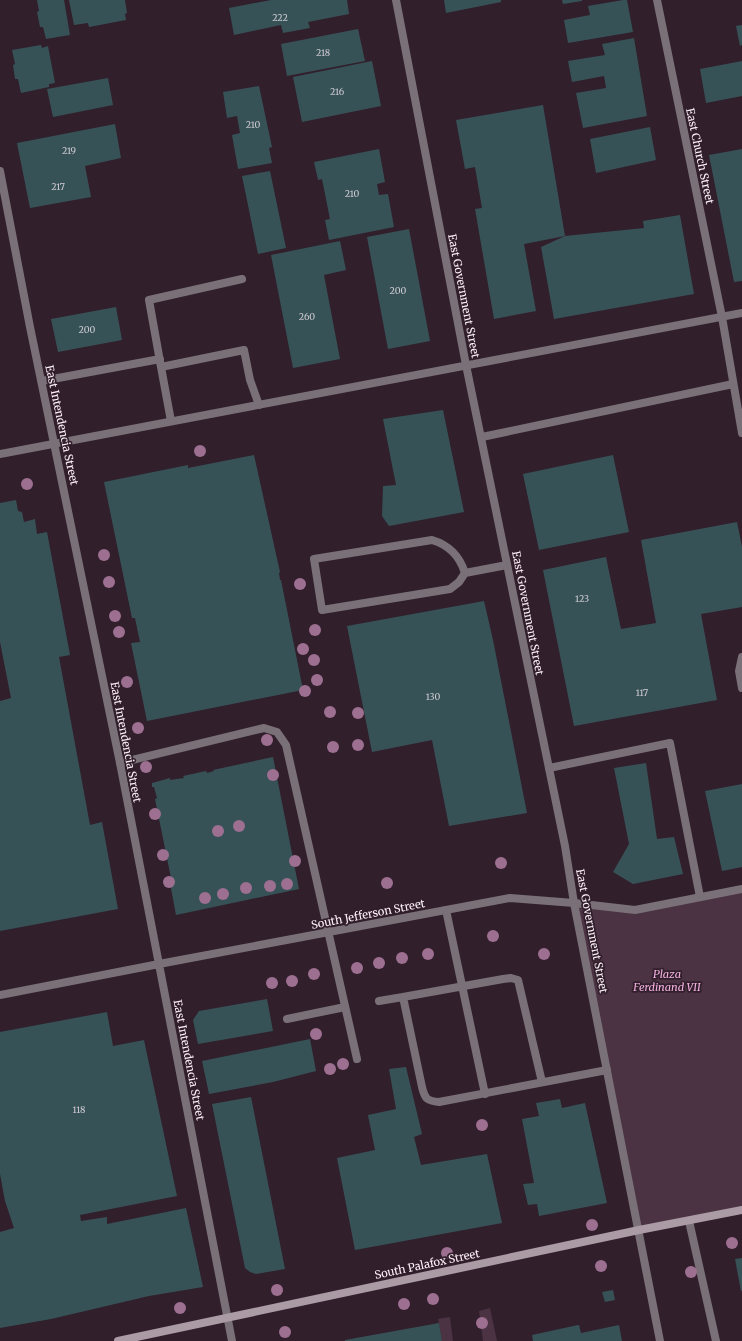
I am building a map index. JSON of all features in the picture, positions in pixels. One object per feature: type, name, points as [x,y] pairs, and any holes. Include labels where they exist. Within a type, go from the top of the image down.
[{"type":"main road","name":"South Palafox Street","points":[[118,1341],[639,1230],[742,1210]]},
{"type":"street","name":"East Government Street","points":[[396,0],[466,365],[565,846],[574,903],[660,1341]]},
{"type":"street","name":"East Church Street","points":[[657,0],[722,317],[742,433]]},
{"type":"street","name":"East Intendencia Street","points":[[0,171],[2,189],[120,763],[232,1341]]},
{"type":"street","points":[[171,422],[149,300],[242,279]]},
{"type":"street","points":[[0,454],[742,313]]},
{"type":"street","points":[[42,381],[244,350],[250,380],[259,405]]},
{"type":"street","points":[[482,437],[733,384]]},
{"type":"street","points":[[465,573],[462,563],[453,551],[441,542],[432,540],[314,559],[322,610],[450,589],[459,582],[465,573],[507,565]]},
{"type":"street","points":[[742,656],[739,671],[742,688]]},
{"type":"street","points":[[120,763],[264,728],[277,732],[286,745],[357,1059]]},
{"type":"street","points":[[549,768],[670,743],[700,897]]},
{"type":"street","name":"South Jefferson Street","points":[[0,995],[510,898],[635,910],[742,890]]},
{"type":"street","points":[[446,910],[486,1094]]},
{"type":"street","points":[[379,1001],[511,978],[518,980],[542,1082]]},
{"type":"street","points":[[403,997],[424,1097],[431,1102],[486,1094],[607,1070]]},
{"type":"street","points":[[287,1020],[346,1007]]},
{"type":"street","points":[[690,1221],[716,1341]]},
{"type":"green space","name":"Plaza Ferdinand VII","points":[[742,889],[742,1210],[639,1230],[574,903],[635,910]]},
{"type":"green space","points":[[490,1308],[497,1341],[483,1341],[479,1311]]},
{"type":"green space","points":[[450,1317],[453,1341],[442,1341],[438,1319]]},
{"type":"building","points":[[37,0],[64,0],[70,35],[46,39],[43,27],[40,27],[37,12],[39,11]]},
{"type":"building","points":[[69,0],[125,0],[127,13],[125,14],[126,20],[89,27],[88,23],[74,25]]},
{"type":"building","points":[[271,0],[347,0],[349,14],[308,22],[310,28],[283,33],[281,25],[234,35],[229,8]]},
{"type":"building","points":[[444,0],[501,0],[501,2],[446,13]]},
{"type":"building","points":[[562,0],[582,0],[582,1],[563,4]]},
{"type":"building","points":[[627,0],[633,32],[568,43],[564,20],[590,15],[588,6]]},
{"type":"building","points":[[742,25],[742,45],[740,46],[736,26]]},
{"type":"building","points":[[358,29],[365,61],[287,76],[281,44]]},
{"type":"building","points":[[634,38],[647,116],[583,128],[576,93],[606,88],[604,76],[572,82],[568,61],[605,55],[602,44]]},
{"type":"building","points":[[41,45],[42,48],[48,46],[55,83],[49,84],[49,87],[21,93],[18,79],[15,79],[13,65],[15,64],[12,50]]},
{"type":"building","points":[[372,61],[381,106],[302,122],[293,77]]},
{"type":"building","points":[[742,61],[742,96],[706,103],[700,69]]},
{"type":"building","points":[[108,78],[113,105],[53,117],[47,89]]},
{"type":"building","points":[[259,86],[272,147],[269,148],[272,163],[238,169],[232,135],[240,133],[237,116],[227,118],[223,92]]},
{"type":"building","points":[[543,105],[565,236],[524,244],[536,311],[494,319],[475,209],[482,208],[475,167],[465,169],[456,120]]},
{"type":"building","points":[[115,124],[121,158],[85,166],[91,197],[30,208],[17,143]]},
{"type":"building","points":[[650,127],[656,160],[596,173],[590,139]]},
{"type":"building","points":[[379,149],[385,182],[377,184],[379,195],[388,194],[394,227],[329,240],[325,220],[330,219],[322,179],[318,180],[314,162]]},
{"type":"building","points":[[742,149],[742,281],[734,282],[709,155]]},
{"type":"building","points":[[270,171],[286,248],[258,254],[242,176]]},
{"type":"building","points":[[680,215],[694,294],[554,319],[541,247],[565,236],[644,228],[643,221]]},
{"type":"building","points":[[409,229],[430,341],[388,349],[367,237]]},
{"type":"building","points":[[340,241],[346,270],[324,275],[340,359],[293,368],[271,255]]},
{"type":"building","points":[[116,307],[122,340],[58,352],[51,319]]},
{"type":"building","points":[[443,410],[464,512],[389,526],[382,516],[383,486],[396,485],[383,419]]},
{"type":"building","points":[[254,455],[280,572],[280,580],[303,690],[147,721],[131,643],[140,642],[135,618],[132,618],[104,482],[188,465],[188,468]]},
{"type":"building","points":[[613,455],[629,532],[539,550],[523,474]]},
{"type":"building","points":[[16,500],[18,511],[22,512],[24,522],[35,519],[37,534],[47,532],[70,655],[59,657],[90,825],[102,822],[118,909],[0,931],[0,701],[11,698],[0,642],[0,503]]},
{"type":"building","points":[[737,522],[742,547],[742,607],[701,614],[717,700],[574,726],[543,570],[606,557],[621,629],[656,623],[641,540]]},
{"type":"building","points":[[484,601],[527,813],[449,826],[432,740],[372,752],[347,626]]},
{"type":"building","points":[[273,757],[299,889],[176,915],[170,883],[172,883],[155,799],[157,798],[154,787],[152,787],[152,783],[170,778],[170,780],[184,778],[183,776],[206,771],[207,773],[214,771],[213,770]]},
{"type":"building","points":[[646,763],[657,839],[674,837],[683,874],[633,884],[613,872],[629,844],[614,768]]},
{"type":"building","points":[[742,784],[742,867],[722,871],[705,791]]},
{"type":"building","points":[[267,999],[273,1031],[198,1044],[193,1020],[199,1011]]},
{"type":"building","points":[[107,1012],[113,1046],[144,1040],[177,1196],[80,1215],[81,1221],[107,1217],[107,1224],[186,1208],[203,1287],[149,1296],[51,1319],[0,1328],[0,1232],[14,1228],[5,1201],[0,1174],[0,1032]]},
{"type":"building","points":[[310,1039],[316,1071],[273,1082],[209,1094],[202,1061]]},
{"type":"building","points":[[406,1067],[422,1134],[414,1137],[421,1165],[487,1154],[502,1223],[355,1250],[337,1158],[375,1150],[368,1115],[396,1109],[389,1069]]},
{"type":"building","points":[[251,1097],[285,1269],[256,1274],[245,1268],[212,1104]]},
{"type":"building","points":[[560,1099],[562,1108],[585,1103],[607,1203],[539,1216],[537,1204],[528,1205],[523,1184],[534,1183],[522,1119],[539,1116],[536,1103]]},
{"type":"building","points":[[742,1258],[742,1291],[741,1291],[735,1259]]},
{"type":"building","points":[[613,1290],[615,1300],[605,1302],[602,1292]]},
{"type":"building","points":[[439,1323],[442,1341],[345,1341],[345,1340]]},
{"type":"building","points":[[579,1325],[581,1333],[619,1325],[622,1341],[533,1341],[532,1335]]}]
